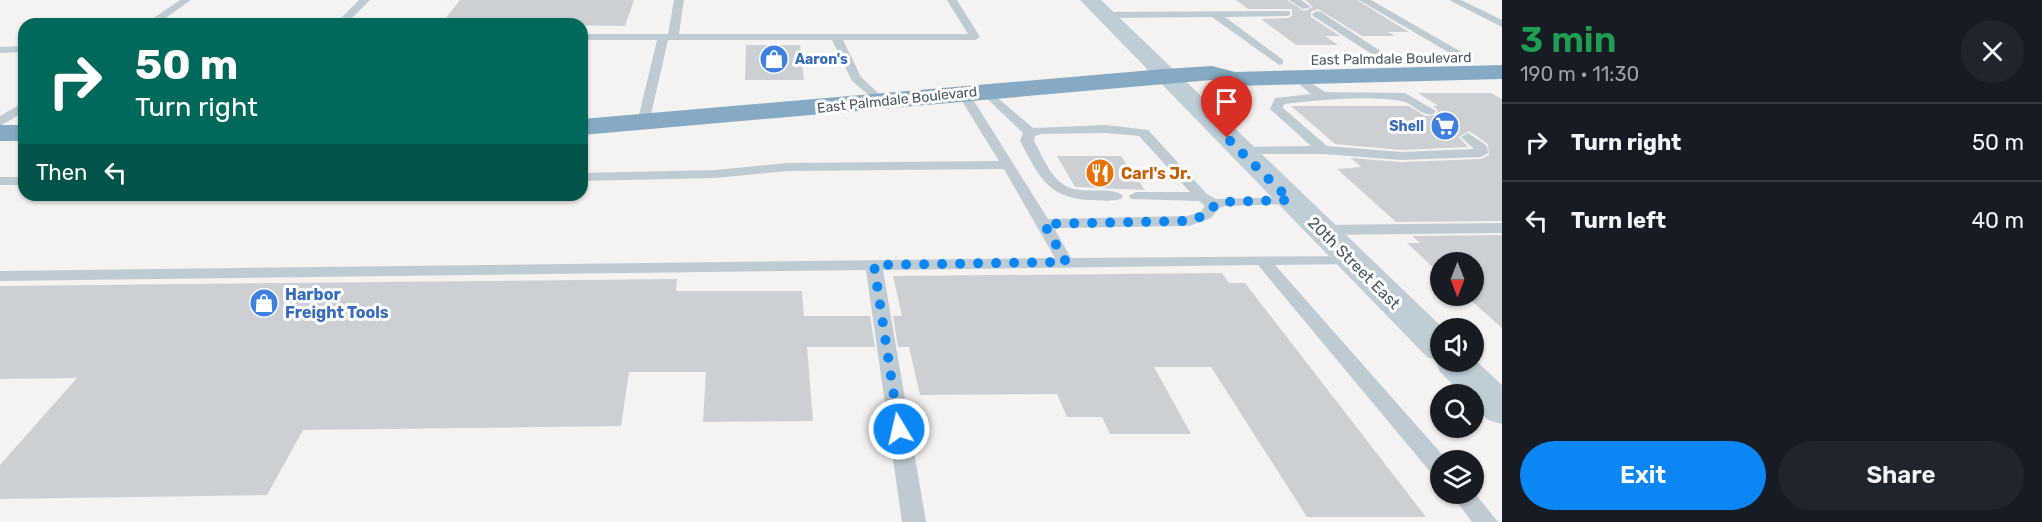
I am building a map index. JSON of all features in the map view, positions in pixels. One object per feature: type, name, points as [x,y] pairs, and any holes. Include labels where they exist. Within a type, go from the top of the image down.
[{"type":"highway","name":"East Palmdale Boulevard","points":[[588,127],[1164,76],[1212,73],[1234,79],[1287,69],[1385,58],[1464,57],[1500,69]]},
{"type":"highway","name":"East Palmdale Boulevard","points":[[1287,69],[1500,69]]},
{"type":"highway","points":[[0,133],[18,133]]},
{"type":"street","name":"20th Street East","points":[[1097,8],[1430,338]]},
{"type":"street","points":[[1466,372],[1495,395]]},
{"type":"lane","points":[[159,18],[186,0]]},
{"type":"lane","points":[[346,18],[365,0]]},
{"type":"lane","points":[[643,123],[679,0]]},
{"type":"lane","points":[[588,38],[975,37],[952,0]]},
{"type":"lane","points":[[1294,0],[1306,7]]},
{"type":"lane","points":[[1364,0],[1464,57]]},
{"type":"lane","points":[[1454,0],[1502,24]]},
{"type":"lane","points":[[1097,8],[1215,14],[1287,13]]},
{"type":"lane","points":[[1215,14],[1325,101]]},
{"type":"lane","points":[[1317,14],[1385,58]]},
{"type":"lane","points":[[836,38],[856,79],[882,102]]},
{"type":"lane","points":[[0,50],[18,49]]},
{"type":"lane","points":[[974,92],[1031,133]]},
{"type":"lane","points":[[974,92],[1009,165],[1066,262]]},
{"type":"lane","points":[[1323,150],[1276,108],[1279,101],[1325,101],[1397,96],[1416,101],[1430,111]]},
{"type":"lane","points":[[1300,106],[1325,101],[1365,106]]},
{"type":"lane","points":[[0,122],[18,110]]},
{"type":"lane","points":[[1116,196],[1077,194],[1051,184],[1027,141],[1031,133],[1039,130],[1106,129],[1143,133],[1208,201]]},
{"type":"lane","points":[[1240,151],[1481,153],[1482,149],[1468,137]]},
{"type":"lane","points":[[1343,142],[1397,153],[1412,142]]},
{"type":"lane","points":[[1370,142],[1397,153]]},
{"type":"lane","points":[[588,177],[715,174],[788,167],[1009,165]]},
{"type":"lane","points":[[0,181],[18,181]]},
{"type":"lane","points":[[1136,196],[1208,201],[1290,200]]},
{"type":"lane","points":[[1044,224],[1188,221],[1206,215],[1208,201]]},
{"type":"lane","points":[[1320,230],[1502,228]]},
{"type":"lane","points":[[0,276],[1350,259]]},
{"type":"lane","points":[[1262,260],[1430,456]]},
{"type":"lane","points":[[874,265],[914,522]]},
{"type":"lane","points":[[1471,504],[1486,522]]},
{"type":"building","points":[[460,0],[634,0],[625,26],[588,26],[588,18],[446,18]]},
{"type":"building","points":[[1236,0],[1287,0],[1304,11],[1313,7],[1305,0],[1357,0],[1409,32],[1388,32],[1395,36],[1362,36],[1318,9],[1311,12],[1311,17],[1340,36],[1325,36],[1338,45],[1296,45],[1261,19],[1288,18],[1292,16],[1292,9],[1248,9]]},
{"type":"building","name":"Aaron's","points":[[746,45],[800,45],[804,80],[745,80]]},
{"type":"building","points":[[1418,93],[1491,93],[1502,99],[1502,221],[1396,222],[1337,169],[1361,167],[1351,158],[1401,162],[1481,159],[1489,155],[1488,144],[1469,131],[1459,137],[1468,147],[1401,150],[1335,144],[1291,106],[1409,106],[1425,116],[1436,115],[1438,110],[1433,106],[1438,106]]},
{"type":"building","name":"Carl's Jr.","points":[[1057,156],[1121,156],[1145,190],[1075,187]]},
{"type":"building","points":[[1502,235],[1502,328],[1477,306],[1484,306],[1484,252],[1430,252],[1430,265],[1407,243],[1420,243],[1412,236]]},
{"type":"building","points":[[1222,273],[1229,283],[1245,283],[1426,517],[1307,517],[1211,367],[1154,367],[1191,434],[1110,434],[1102,417],[1067,417],[1057,394],[920,395],[909,347],[898,347],[893,316],[902,316],[893,276]]},
{"type":"building","points":[[677,279],[676,291],[802,291],[804,316],[870,316],[875,347],[807,347],[813,421],[703,422],[706,372],[629,372],[621,426],[303,430],[267,495],[0,499],[0,465],[77,378],[0,379],[0,286]]},
{"type":"place","name":"Aaron's","points":[[774,59]]},
{"type":"place","name":"Shell","points":[[1445,126]]},
{"type":"place","name":"Carl's Jr.","points":[[1100,173]]},
{"type":"place","name":"Harbor Freight Tools","points":[[264,303]]},
{"type":"route","points":[[899,429],[874,265],[1066,262],[1044,224],[1188,221],[1206,215],[1215,205],[1222,202],[1290,200],[1227,138]]}]
